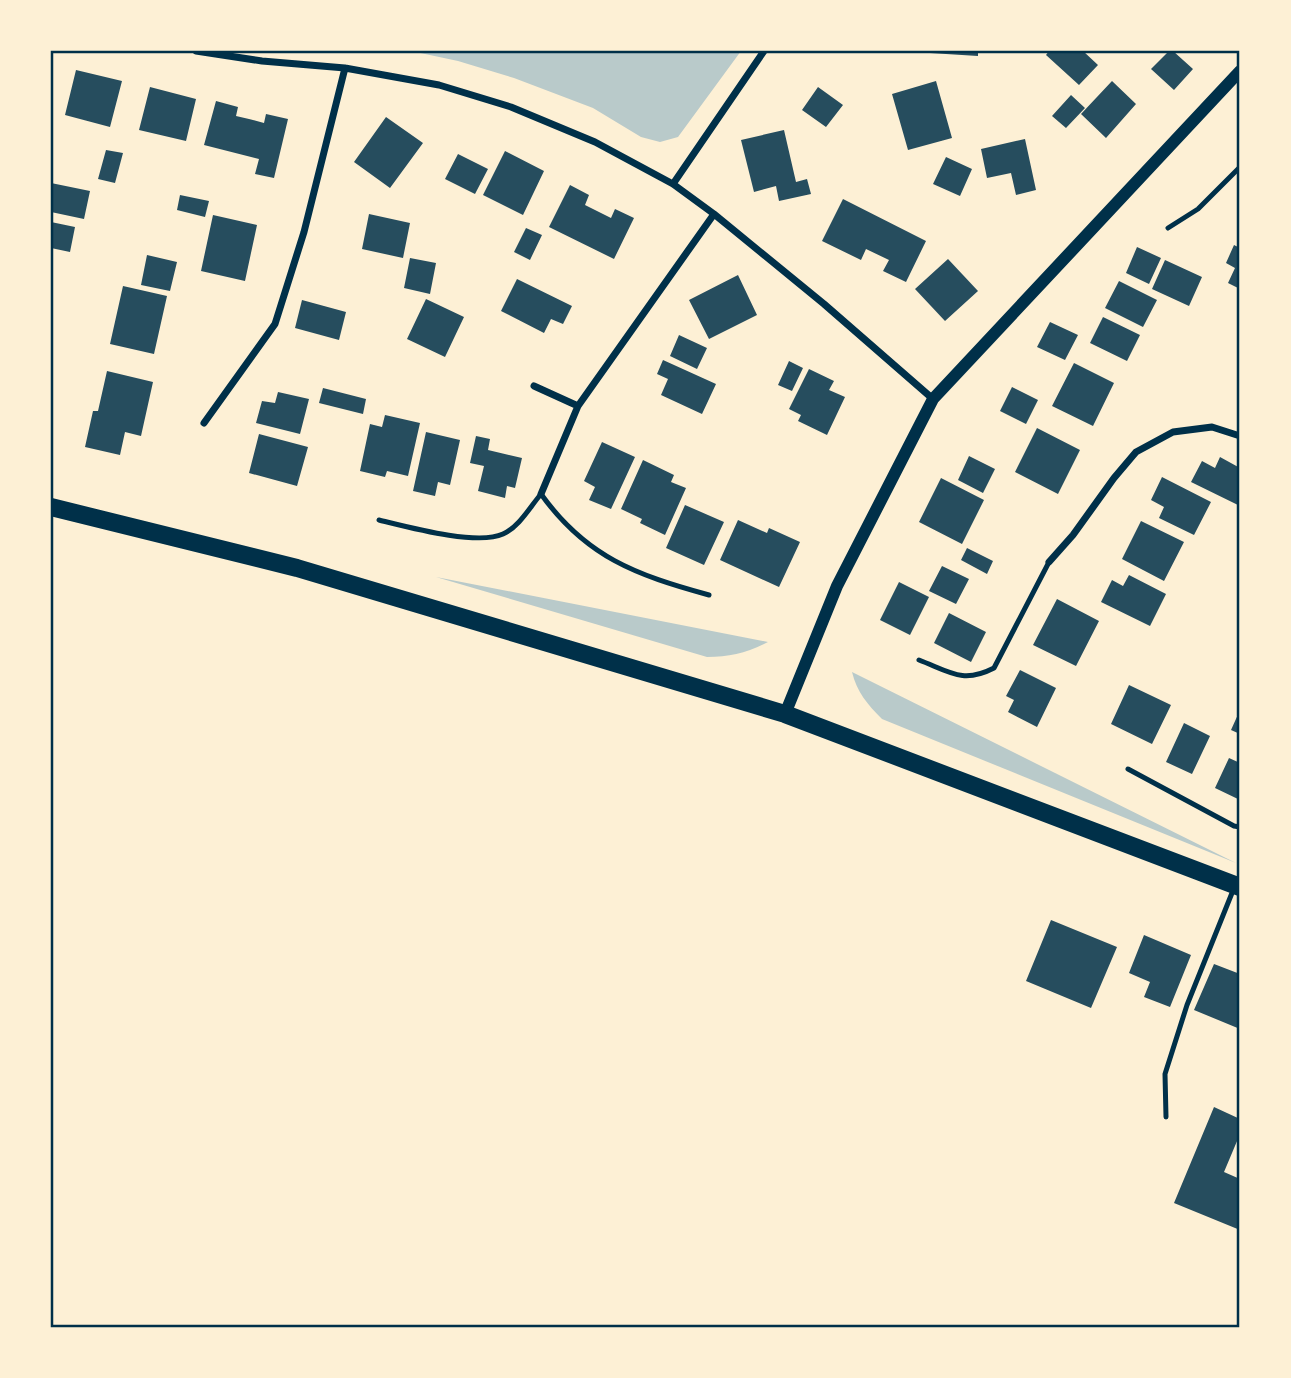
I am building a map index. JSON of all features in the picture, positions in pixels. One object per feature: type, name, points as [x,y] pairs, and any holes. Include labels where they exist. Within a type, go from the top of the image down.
[{"type":"main road","points":[[51,507],[297,568],[785,714],[1238,886]]},
{"type":"street","points":[[196,51],[262,61],[345,68],[439,85],[511,107],[595,142],[673,184],[714,214],[933,399]]},
{"type":"street","points":[[673,184],[764,51]]},
{"type":"street","points":[[204,423],[275,324],[304,232],[345,68]]},
{"type":"street","points":[[785,714],[837,586],[933,399],[1240,71]]},
{"type":"street","points":[[541,494],[578,406],[714,214]]},
{"type":"street","points":[[534,386],[578,406]]},
{"type":"street","points":[[1049,562],[1136,452],[1173,432],[1212,427],[1240,436]]},
{"type":"lane","points":[[1168,228],[1198,209],[1240,167]]},
{"type":"lane","points":[[379,520],[433,533],[484,538],[504,534],[541,494],[559,520],[590,545],[623,566],[662,582],[709,595]]},
{"type":"lane","points":[[919,660],[963,677],[978,676],[994,668],[1049,562]]},
{"type":"lane","points":[[1128,769],[1240,827]]},
{"type":"lane","points":[[1166,1117],[1165,1073],[1187,1005],[1238,886]]},
{"type":"shaded area","points":[[411,51],[741,51],[678,137],[660,142],[641,137],[593,108],[514,78],[458,61]]},
{"type":"shaded area","points":[[436,577],[768,642],[738,654],[707,657]]},
{"type":"shaded area","points":[[852,672],[1236,863],[882,719],[863,697]]},
{"type":"building","points":[[978,51],[978,56],[930,53]]},
{"type":"building","points":[[1049,51],[1083,51],[1098,65],[1079,85],[1046,55]]},
{"type":"building","points":[[1169,51],[1173,51],[1193,69],[1174,90],[1151,69]]},
{"type":"building","points":[[76,70],[122,81],[110,127],[65,115]]},
{"type":"building","points":[[936,81],[952,138],[908,150],[892,94]]},
{"type":"building","points":[[1112,81],[1136,104],[1106,138],[1081,114]]},
{"type":"building","points":[[150,87],[196,99],[186,141],[139,130]]},
{"type":"building","points":[[818,87],[843,105],[826,127],[802,110]]},
{"type":"building","points":[[1071,95],[1085,108],[1066,128],[1052,116]]},
{"type":"building","points":[[216,101],[238,107],[236,116],[264,123],[266,114],[288,119],[274,178],[255,174],[259,159],[204,145]]},
{"type":"building","points":[[386,117],[423,143],[390,188],[354,162]]},
{"type":"building","points":[[784,130],[796,182],[807,179],[811,194],[779,201],[776,186],[754,192],[741,140]]},
{"type":"building","points":[[1025,139],[1036,190],[1016,195],[1011,173],[987,178],[981,149]]},
{"type":"building","points":[[106,150],[123,153],[115,183],[98,179]]},
{"type":"building","points":[[505,151],[544,171],[523,215],[483,195]]},
{"type":"building","points":[[458,154],[488,169],[475,194],[445,179]]},
{"type":"building","points":[[946,157],[972,169],[960,196],[933,184]]},
{"type":"building","points":[[51,183],[90,191],[84,219],[51,212]]},
{"type":"building","points":[[570,185],[589,195],[585,205],[611,218],[615,209],[634,218],[614,259],[549,227]]},
{"type":"building","points":[[180,195],[209,201],[205,217],[177,210]]},
{"type":"building","points":[[843,199],[926,241],[906,282],[883,271],[889,260],[866,249],[861,260],[822,241]]},
{"type":"building","points":[[369,214],[410,223],[403,258],[362,249]]},
{"type":"building","points":[[213,215],[257,225],[245,281],[201,271]]},
{"type":"building","points":[[51,222],[75,227],[70,252],[51,248]]},
{"type":"building","points":[[526,228],[542,235],[530,260],[514,252]]},
{"type":"building","points":[[1234,245],[1240,248],[1240,289],[1228,283],[1235,268],[1226,263]]},
{"type":"building","points":[[1137,247],[1161,258],[1149,284],[1126,273]]},
{"type":"building","points":[[147,255],[177,262],[170,291],[141,285]]},
{"type":"building","points":[[410,258],[436,263],[430,294],[404,288]]},
{"type":"building","points":[[948,259],[978,291],[945,321],[915,289]]},
{"type":"building","points":[[1165,260],[1202,277],[1189,306],[1152,289]]},
{"type":"building","points":[[738,275],[757,315],[709,339],[689,300]]},
{"type":"building","points":[[517,279],[572,306],[563,324],[551,319],[544,333],[501,311]]},
{"type":"building","points":[[1119,281],[1157,300],[1143,327],[1105,308]]},
{"type":"building","points":[[123,286],[167,296],[154,354],[110,344]]},
{"type":"building","points":[[426,299],[464,317],[445,357],[407,339]]},
{"type":"building","points":[[302,300],[346,312],[339,340],[295,328]]},
{"type":"building","points":[[1103,317],[1140,335],[1127,361],[1090,343]]},
{"type":"building","points":[[1050,322],[1078,335],[1065,360],[1037,347]]},
{"type":"building","points":[[679,335],[707,348],[697,369],[670,356]]},
{"type":"building","points":[[663,360],[716,384],[702,414],[661,395],[668,379],[657,374]]},
{"type":"building","points":[[789,361],[803,368],[792,391],[778,385]]},
{"type":"building","points":[[1074,363],[1114,383],[1093,426],[1052,406]]},
{"type":"building","points":[[809,369],[834,381],[829,390],[845,397],[827,435],[798,421],[801,415],[789,409]]},
{"type":"building","points":[[107,371],[153,382],[141,436],[125,432],[120,455],[85,447],[93,411],[98,411]]},
{"type":"building","points":[[1012,387],[1038,400],[1026,424],[1000,411]]},
{"type":"building","points":[[323,388],[366,399],[363,414],[319,403]]},
{"type":"building","points":[[278,392],[309,399],[300,434],[256,423],[262,401],[275,403]]},
{"type":"building","points":[[385,415],[420,423],[408,476],[387,471],[385,477],[360,471],[370,424],[382,427]]},
{"type":"building","points":[[1037,428],[1080,450],[1058,494],[1015,472]]},
{"type":"building","points":[[426,432],[460,440],[450,485],[438,482],[435,496],[413,491]]},
{"type":"building","points":[[259,434],[308,447],[297,486],[249,473]]},
{"type":"building","points":[[476,436],[490,439],[488,450],[522,458],[515,488],[507,486],[505,498],[478,491],[484,466],[470,463]]},
{"type":"building","points":[[602,442],[635,457],[611,509],[589,500],[595,487],[584,481]]},
{"type":"building","points":[[969,456],[995,469],[983,493],[958,480]]},
{"type":"building","points":[[1220,457],[1240,468],[1240,506],[1191,482],[1202,461],[1215,468]]},
{"type":"building","points":[[643,460],[674,475],[671,482],[686,488],[665,535],[640,523],[642,519],[621,509]]},
{"type":"building","points":[[1162,477],[1211,502],[1194,535],[1159,518],[1164,507],[1151,500]]},
{"type":"building","points":[[941,478],[984,500],[962,544],[919,522]]},
{"type":"building","points":[[685,505],[724,522],[704,565],[666,548]]},
{"type":"building","points":[[738,520],[767,533],[769,528],[800,542],[779,587],[720,560]]},
{"type":"building","points":[[1141,521],[1184,542],[1164,581],[1122,559]]},
{"type":"building","points":[[967,548],[993,561],[987,574],[961,560]]},
{"type":"building","points":[[942,566],[969,579],[956,604],[929,591]]},
{"type":"building","points":[[1129,575],[1166,594],[1150,626],[1101,602],[1112,580],[1123,586]]},
{"type":"building","points":[[899,582],[929,597],[910,635],[880,620]]},
{"type":"building","points":[[1057,599],[1099,621],[1076,666],[1033,645]]},
{"type":"building","points":[[949,613],[986,632],[971,662],[934,643]]},
{"type":"building","points":[[1020,670],[1056,688],[1037,727],[1008,712],[1014,700],[1006,696]]},
{"type":"building","points":[[1129,685],[1171,705],[1152,744],[1111,724]]},
{"type":"building","points":[[1240,710],[1240,734],[1231,730]]},
{"type":"building","points":[[1184,723],[1210,736],[1192,774],[1166,762]]},
{"type":"building","points":[[1229,758],[1240,763],[1240,800],[1215,788]]},
{"type":"building","points":[[1051,920],[1117,947],[1091,1008],[1026,981]]},
{"type":"building","points":[[1144,935],[1191,955],[1170,1007],[1144,997],[1150,982],[1129,973]]},
{"type":"building","points":[[1214,964],[1240,974],[1240,1029],[1194,1010]]},
{"type":"building","points":[[1214,1107],[1240,1119],[1240,1134],[1224,1172],[1240,1179],[1240,1230],[1174,1203]]}]
